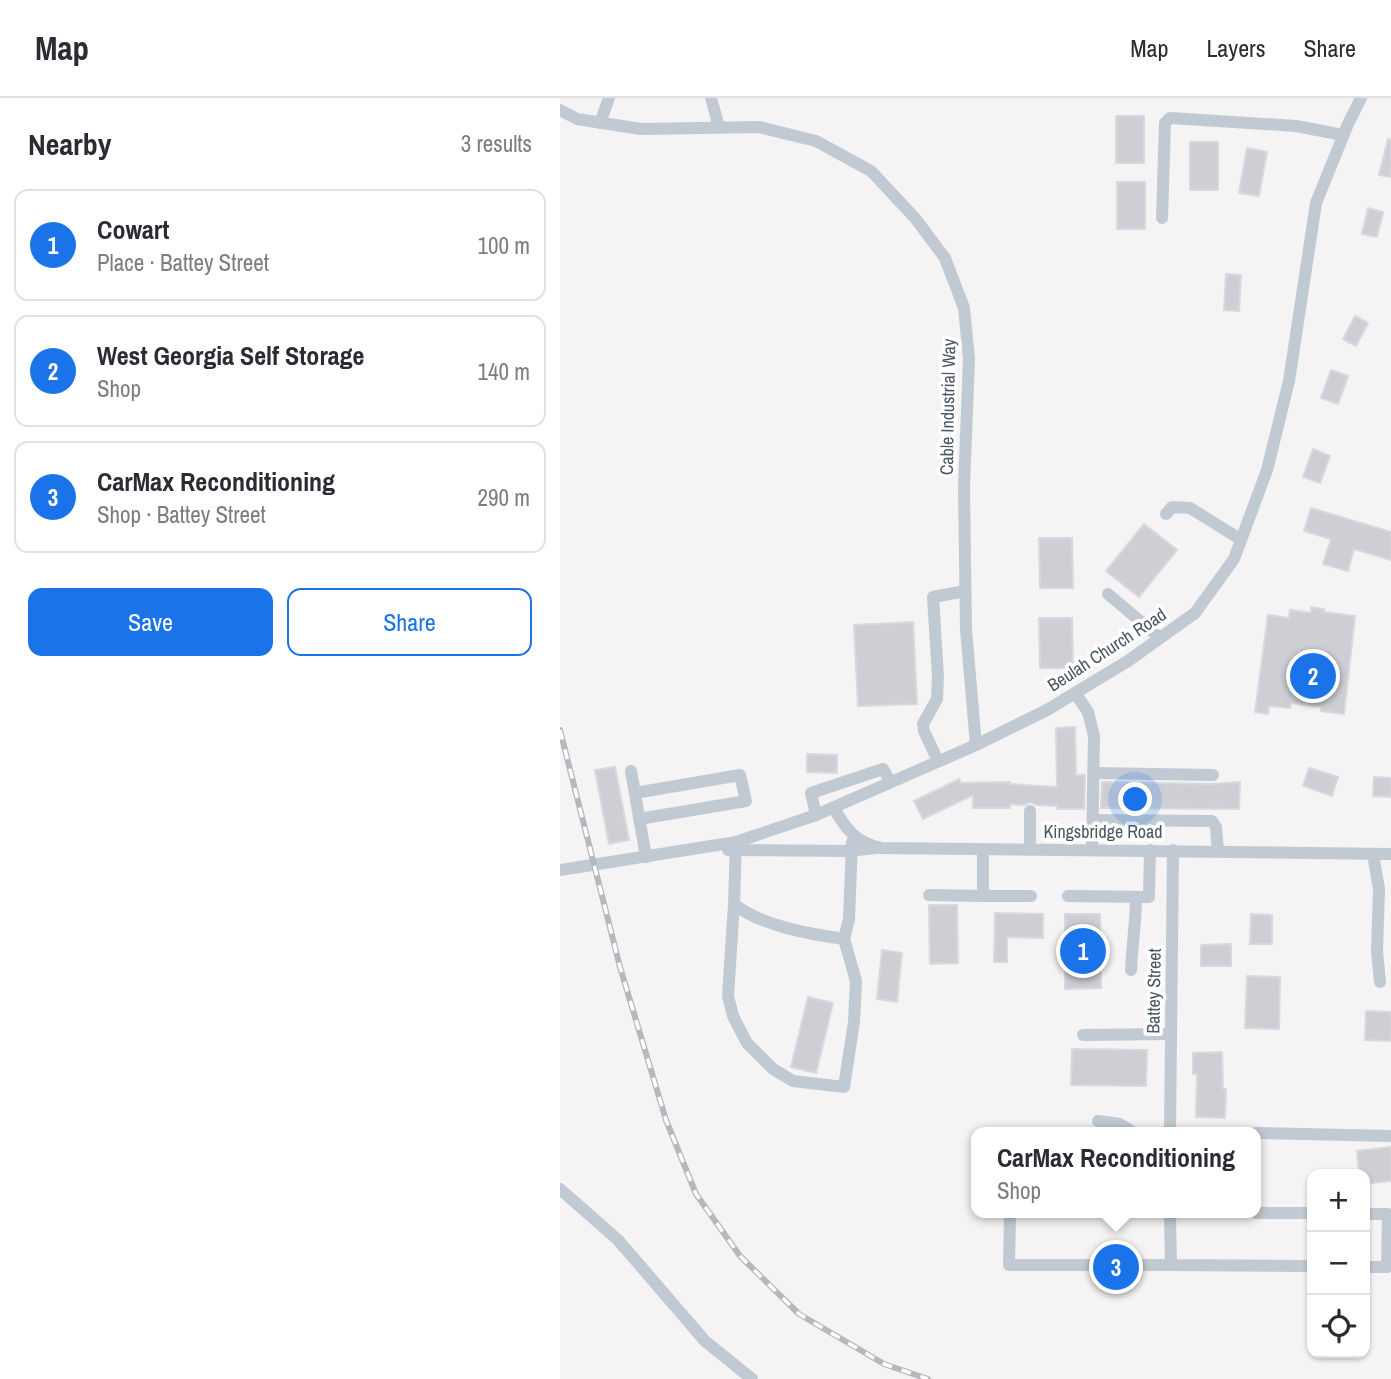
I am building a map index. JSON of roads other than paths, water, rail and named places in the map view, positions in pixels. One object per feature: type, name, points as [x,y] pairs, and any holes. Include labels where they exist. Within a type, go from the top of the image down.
[{"type":"street","points":[[600,123],[609,98]]},
{"type":"street","points":[[711,98],[719,127]]},
{"type":"street","name":"Beulah Church Road","points":[[560,870],[696,849],[735,846],[816,815],[976,745],[1075,693],[1128,661],[1195,612],[1234,559],[1267,470],[1288,384],[1316,203],[1361,98]]},
{"type":"street","name":"Cable Industrial Way","points":[[560,110],[577,119],[641,129],[759,127],[816,141],[871,171],[915,218],[945,258],[964,308],[970,359],[964,486],[965,592],[976,745]]},
{"type":"street","points":[[1162,218],[1165,123],[1170,118],[1296,126],[1343,135]]},
{"type":"street","points":[[1166,514],[1172,507],[1190,508],[1240,539]]},
{"type":"street","points":[[938,761],[923,724],[937,699],[939,677],[933,597],[965,592]]},
{"type":"street","points":[[1108,594],[1160,638]]},
{"type":"street","points":[[1075,693],[1088,712],[1092,724],[1092,850]]},
{"type":"street","points":[[816,815],[811,793],[883,769],[890,782]]},
{"type":"street","points":[[631,771],[646,857]]},
{"type":"street","points":[[1094,773],[1213,775]]},
{"type":"street","points":[[635,793],[740,775],[746,801],[639,819]]},
{"type":"street","points":[[834,807],[852,834],[852,850],[849,919],[844,939],[856,981],[854,1022],[844,1087],[793,1081],[773,1069],[747,1043],[733,1016],[728,996],[735,846],[852,850],[881,848]]},
{"type":"street","points":[[1030,811],[1030,849]]},
{"type":"street","points":[[1093,820],[1212,821],[1216,827],[1218,851]]},
{"type":"street","name":"Kingsbridge Road","points":[[852,834],[868,845],[881,848],[1391,854]]},
{"type":"street","points":[[983,849],[983,896]]},
{"type":"street","points":[[1068,896],[1149,897],[1150,850]]},
{"type":"street","name":"Battey Street","points":[[1170,1127],[1173,850]]},
{"type":"street","points":[[1373,854],[1379,889],[1377,951],[1380,982]]},
{"type":"street","points":[[929,895],[1031,896]]},
{"type":"street","points":[[1131,970],[1132,938],[1136,928],[1136,897]]},
{"type":"street","points":[[734,904],[747,914],[810,934],[844,939]]},
{"type":"street","points":[[1083,1035],[1171,1034]]},
{"type":"street","points":[[1098,1121],[1124,1127]]},
{"type":"street","points":[[1261,1133],[1391,1136]]},
{"type":"street","points":[[560,1189],[618,1240],[705,1341],[752,1379]]},
{"type":"street","points":[[1261,1213],[1307,1213]]},
{"type":"street","points":[[1370,1214],[1388,1214],[1387,1267],[1370,1267]]},
{"type":"street","points":[[1010,1218],[1009,1265],[1307,1266]]},
{"type":"street","points":[[1170,1218],[1171,1265]]},
{"type":"railway","points":[[560,730],[620,967],[666,1120],[696,1194],[740,1256],[799,1314],[884,1364],[928,1379]]},
{"type":"place","name":"West Georgia Self Storage","points":[[1313,676]]},
{"type":"place","name":"Cowart","points":[[1083,951]]},
{"type":"place","name":"CarMax Reconditioning","points":[[1116,1267]]}]
